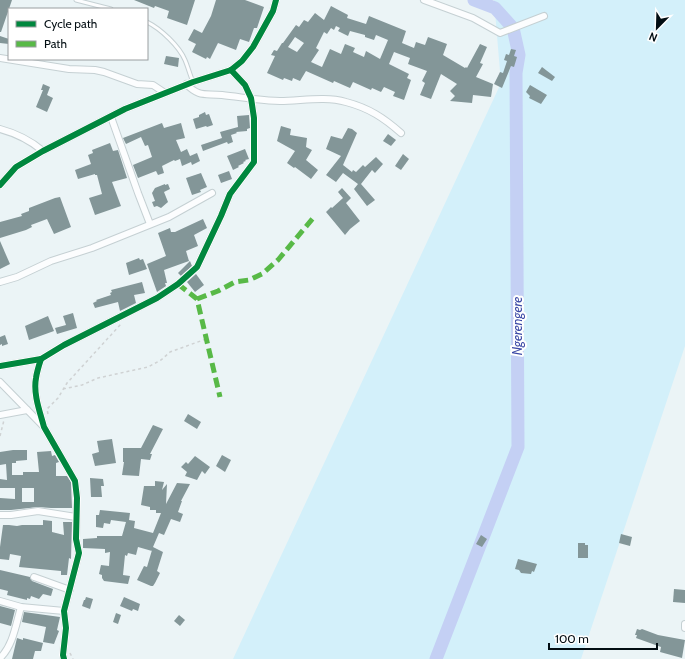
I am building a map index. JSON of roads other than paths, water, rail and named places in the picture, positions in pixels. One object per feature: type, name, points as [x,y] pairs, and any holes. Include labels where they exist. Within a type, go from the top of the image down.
[{"type":"street","points":[[0,185],[16,167],[43,151],[111,116],[186,84],[231,70],[242,61],[253,47],[273,12],[276,0]]},
{"type":"street","points":[[424,0],[473,18],[500,33],[544,16]]},
{"type":"street","points":[[13,60],[69,69],[96,70],[137,84],[156,86],[165,93]]},
{"type":"street","points":[[0,366],[41,359],[64,345],[157,298],[178,284],[197,267],[230,194],[254,162],[254,118],[250,98],[245,85],[231,70]]},
{"type":"street","points":[[186,84],[194,92],[200,94],[278,101],[316,99],[346,102],[381,116],[401,133]]},
{"type":"street","points":[[111,116],[150,224]]},
{"type":"street","points":[[0,129],[9,131],[34,144],[43,151]]},
{"type":"street","points":[[0,282],[17,277],[51,261],[92,248],[169,217],[212,193]]},
{"type":"street","points":[[41,359],[35,378],[36,395],[44,427]]},
{"type":"street","points":[[0,382],[44,427],[75,481],[77,498],[76,539],[79,553],[64,611],[66,628],[64,659]]},
{"type":"street","points":[[0,415],[27,410]]},
{"type":"street","points":[[0,515],[12,516],[38,511],[76,517]]},
{"type":"street","points":[[34,577],[70,590]]},
{"type":"street","points":[[0,601],[20,607],[64,611]]},
{"type":"street","points":[[0,658],[4,654],[12,638],[20,607]]},
{"type":"lane","points":[[76,0],[106,8]]},
{"type":"lane","points":[[148,22],[157,27],[170,39],[185,59],[193,82]]},
{"type":"waterway","name":"Ngerengere","points":[[436,659],[518,447],[516,73],[519,55],[513,28],[495,8],[474,0]]}]
